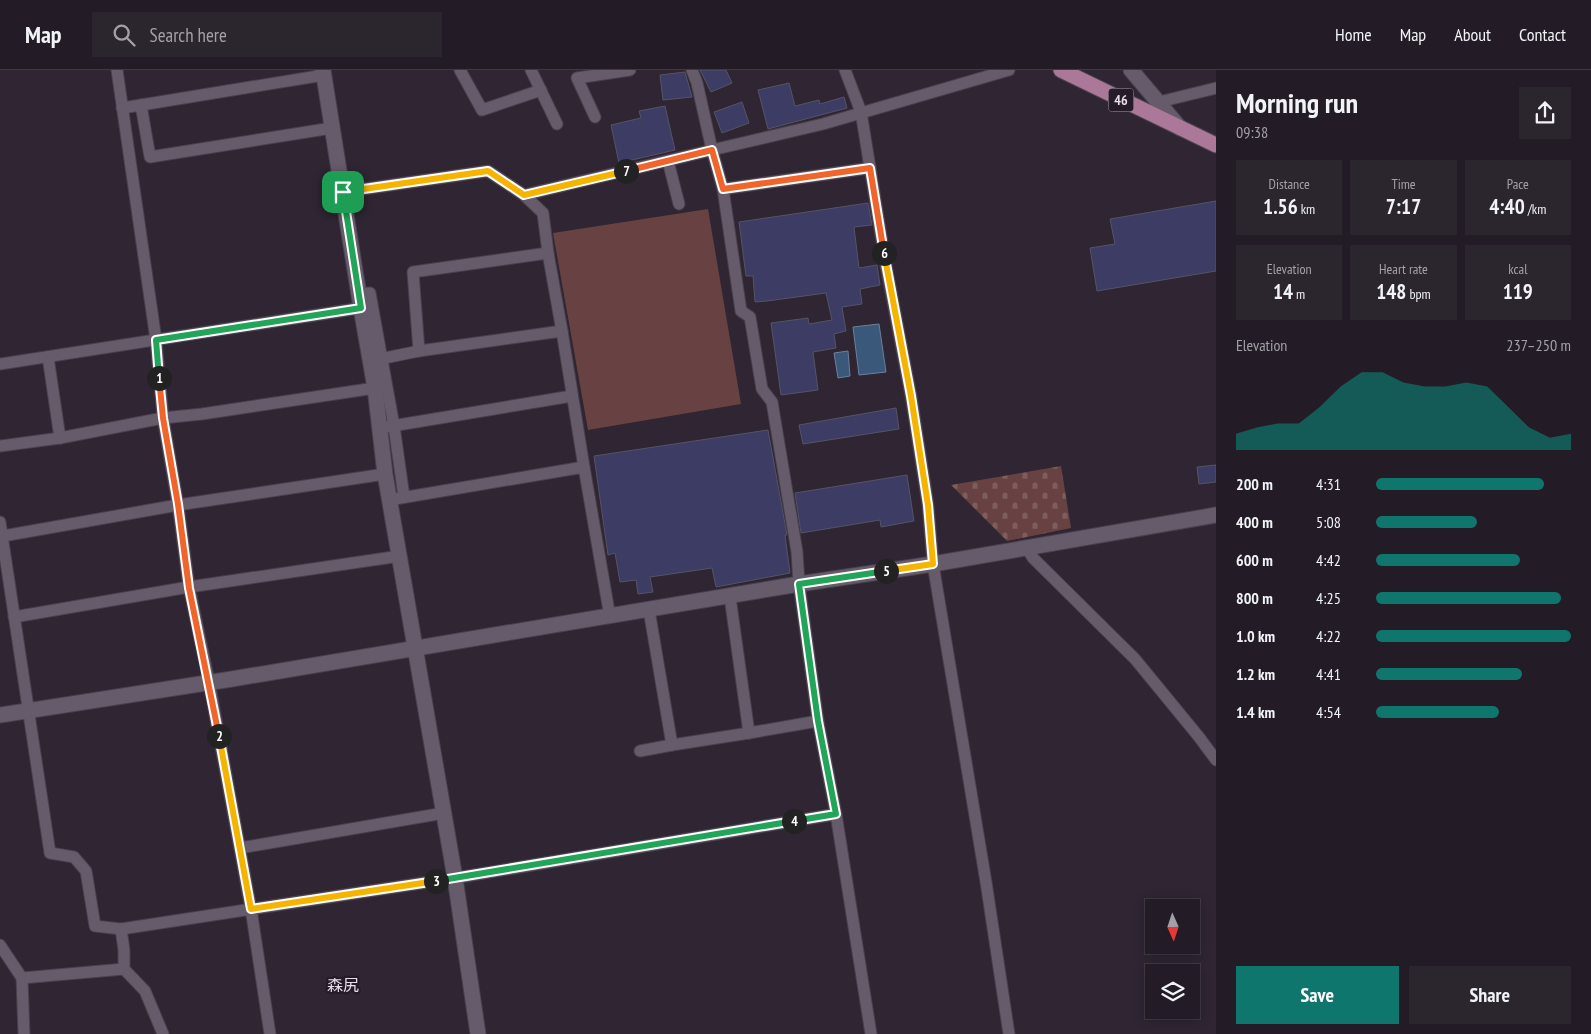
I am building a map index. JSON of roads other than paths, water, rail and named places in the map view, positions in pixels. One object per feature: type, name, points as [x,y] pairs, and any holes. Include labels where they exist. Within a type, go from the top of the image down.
[{"type":"main road","name":"46","points":[[1061,70],[1216,145]]},
{"type":"street","points":[[117,70],[156,340],[163,418],[178,504],[189,588],[209,682],[240,848],[270,1034]]},
{"type":"street","points":[[460,70],[482,110],[541,90]]},
{"type":"street","points":[[531,70],[557,124]]},
{"type":"street","points":[[595,117],[575,74],[630,70]]},
{"type":"street","points":[[692,70],[697,83],[723,189],[741,311],[750,317],[762,389],[772,402],[797,552],[799,584],[818,721],[836,814],[871,1034]]},
{"type":"street","points":[[845,70],[861,112],[911,396],[928,505],[933,564],[986,882],[1009,1034]]},
{"type":"street","points":[[524,195],[823,124],[1009,70]]},
{"type":"street","points":[[1131,70],[1182,129]]},
{"type":"street","points":[[122,108],[324,72],[360,301],[376,360],[387,427],[396,499],[400,556],[455,878],[478,1034]]},
{"type":"street","points":[[1159,102],[1216,88]]},
{"type":"street","points":[[141,105],[150,157],[332,128]]},
{"type":"street","points":[[668,161],[680,204]]},
{"type":"street","points":[[723,189],[870,168]]},
{"type":"street","points":[[343,192],[488,171],[524,195],[543,213],[610,617]]},
{"type":"street","points":[[419,351],[413,272],[548,252]]},
{"type":"street","points":[[0,364],[156,340],[360,301]]},
{"type":"street","points":[[376,360],[419,351],[562,331]]},
{"type":"street","points":[[48,357],[60,438]]},
{"type":"street","points":[[376,360],[376,388],[387,427],[385,474],[396,499]]},
{"type":"street","points":[[0,446],[60,438],[163,418],[376,388]]},
{"type":"street","points":[[387,427],[572,396]]},
{"type":"street","points":[[396,499],[584,467]]},
{"type":"street","points":[[2,536],[178,504],[385,474]]},
{"type":"street","points":[[0,715],[610,617],[799,584],[933,564],[1216,515]]},
{"type":"street","points":[[0,522],[50,853],[74,857],[86,871],[95,926],[121,929],[455,878],[836,814]]},
{"type":"street","points":[[1026,547],[1033,558],[1135,659],[1216,760]]},
{"type":"street","points":[[14,617],[400,556]]},
{"type":"street","points":[[730,597],[749,733]]},
{"type":"street","points":[[649,610],[672,745]]},
{"type":"street","points":[[640,751],[818,721]]},
{"type":"street","points":[[240,848],[444,813]]},
{"type":"street","points":[[121,929],[124,969],[145,991],[163,1034]]},
{"type":"street","points":[[0,945],[22,978],[24,1034]]},
{"type":"street","points":[[22,978],[124,969]]},
{"type":"water","points":[[879,324],[886,372],[859,375],[853,327]]},
{"type":"water","points":[[848,351],[850,376],[838,378],[834,353]]},
{"type":"district","name":"森尻","points":[[343,985]]}]
